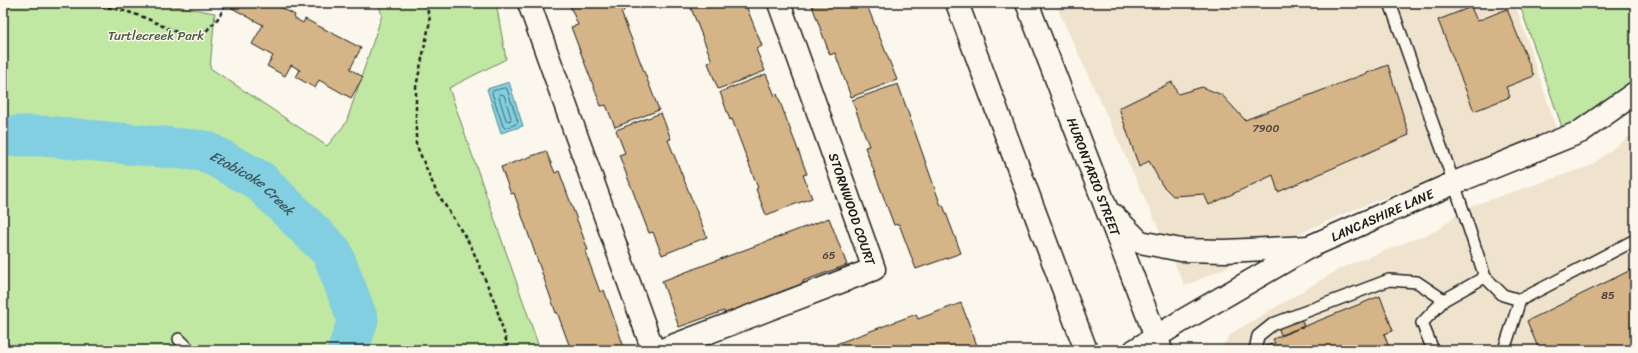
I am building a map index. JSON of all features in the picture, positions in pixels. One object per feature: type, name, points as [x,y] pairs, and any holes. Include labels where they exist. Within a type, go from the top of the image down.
[{"type":"street","points":[[529,3],[653,350]]},
{"type":"street","name":"STORNWOOD COURT","points":[[662,350],[874,269],[779,3]]},
{"type":"street","points":[[957,3],[1086,350]]},
{"type":"street","name":"HURONTARIO STREET","points":[[1027,3],[1159,343]]},
{"type":"street","name":"LANCASHIRE LANE","points":[[1135,350],[1159,343],[1309,247],[1454,183],[1580,132],[1635,93]]},
{"type":"street","points":[[1108,210],[1140,242],[1181,250],[1309,247]]},
{"type":"lane","points":[[1390,3],[1454,183],[1485,277],[1503,295],[1520,300],[1635,240]]},
{"type":"lane","points":[[1433,350],[1422,324],[1444,300],[1485,277]]},
{"type":"lane","points":[[1255,350],[1258,336],[1273,324],[1389,280],[1417,282],[1444,300]]},
{"type":"lane","points":[[1504,350],[1520,300]]},
{"type":"lane","points":[[179,339],[190,350]]},
{"type":"path","points":[[80,3],[112,7],[144,17],[176,32],[191,35],[204,33],[217,19],[223,10],[225,3]]},
{"type":"path","points":[[426,3],[430,21],[416,87],[416,144],[436,191],[471,246],[495,304],[509,350]]},
{"type":"shaded area","points":[[1055,3],[1515,3],[1557,130],[1341,215],[1185,286]]},
{"type":"shaded area","points":[[1635,132],[1635,350],[1220,350],[1232,333],[1343,267],[1438,230],[1465,208],[1590,166]]},
{"type":"green space","name":"Turtlecreek Park","points":[[3,3],[158,3],[215,13],[210,68],[327,146],[346,123],[382,15],[378,3],[496,3],[506,59],[449,88],[540,350],[3,350]]},
{"type":"green space","points":[[1519,3],[1635,3],[1635,86],[1564,133]]},
{"type":"water","points":[[509,82],[523,126],[501,133],[487,89]]},
{"type":"building","points":[[231,3],[273,3],[295,15],[294,18],[303,23],[305,19],[361,48],[350,69],[363,77],[351,98],[319,80],[315,88],[296,77],[300,70],[291,65],[285,76],[267,66],[273,56],[252,44],[263,25],[230,7]]},
{"type":"building","points":[[569,3],[621,3],[624,11],[621,12],[659,110],[615,127],[606,105],[601,106],[571,27],[578,25]]},
{"type":"building","points":[[689,3],[745,3],[762,46],[756,49],[765,71],[718,89],[708,63],[712,61]]},
{"type":"building","points":[[811,3],[866,3],[897,80],[851,97],[835,53],[830,55]]},
{"type":"building","points":[[1471,7],[1477,21],[1507,9],[1534,76],[1506,87],[1510,97],[1474,111],[1438,20]]},
{"type":"building","points":[[1388,65],[1409,135],[1278,192],[1273,175],[1209,205],[1204,194],[1173,196],[1162,185],[1149,161],[1139,167],[1119,108],[1172,82],[1178,94],[1202,87],[1222,95],[1245,120]]},
{"type":"building","points":[[766,74],[775,96],[777,94],[807,174],[803,175],[812,198],[766,215],[756,189],[758,188],[732,119],[730,120],[720,92]]},
{"type":"building","points":[[898,84],[941,206],[943,205],[961,253],[916,269],[899,224],[894,225],[865,147],[869,146],[852,100]]},
{"type":"building","points":[[661,113],[671,139],[668,140],[707,237],[662,255],[653,232],[649,233],[619,155],[625,153],[616,130]]},
{"type":"building","points":[[546,151],[555,173],[559,171],[588,250],[585,251],[600,292],[604,290],[625,350],[571,350],[557,312],[556,313],[514,193],[511,194],[501,167]]},
{"type":"building","points":[[829,218],[847,265],[803,281],[804,285],[726,315],[724,311],[679,327],[662,281]]},
{"type":"building","points":[[1635,268],[1635,350],[1539,350],[1527,321]]},
{"type":"building","points":[[1380,296],[1393,331],[1384,334],[1390,350],[1264,350],[1263,347],[1275,343],[1273,339]]},
{"type":"building","points":[[961,303],[978,348],[972,350],[831,350],[838,347],[836,344],[916,314],[918,319]]},
{"type":"building","points":[[1297,309],[1304,326],[1281,335],[1275,317]]},
{"type":"waterway","name":"Etobicoke Creek","points":[[3,136],[43,136],[205,151],[260,181],[332,252],[358,320],[348,350]]}]
